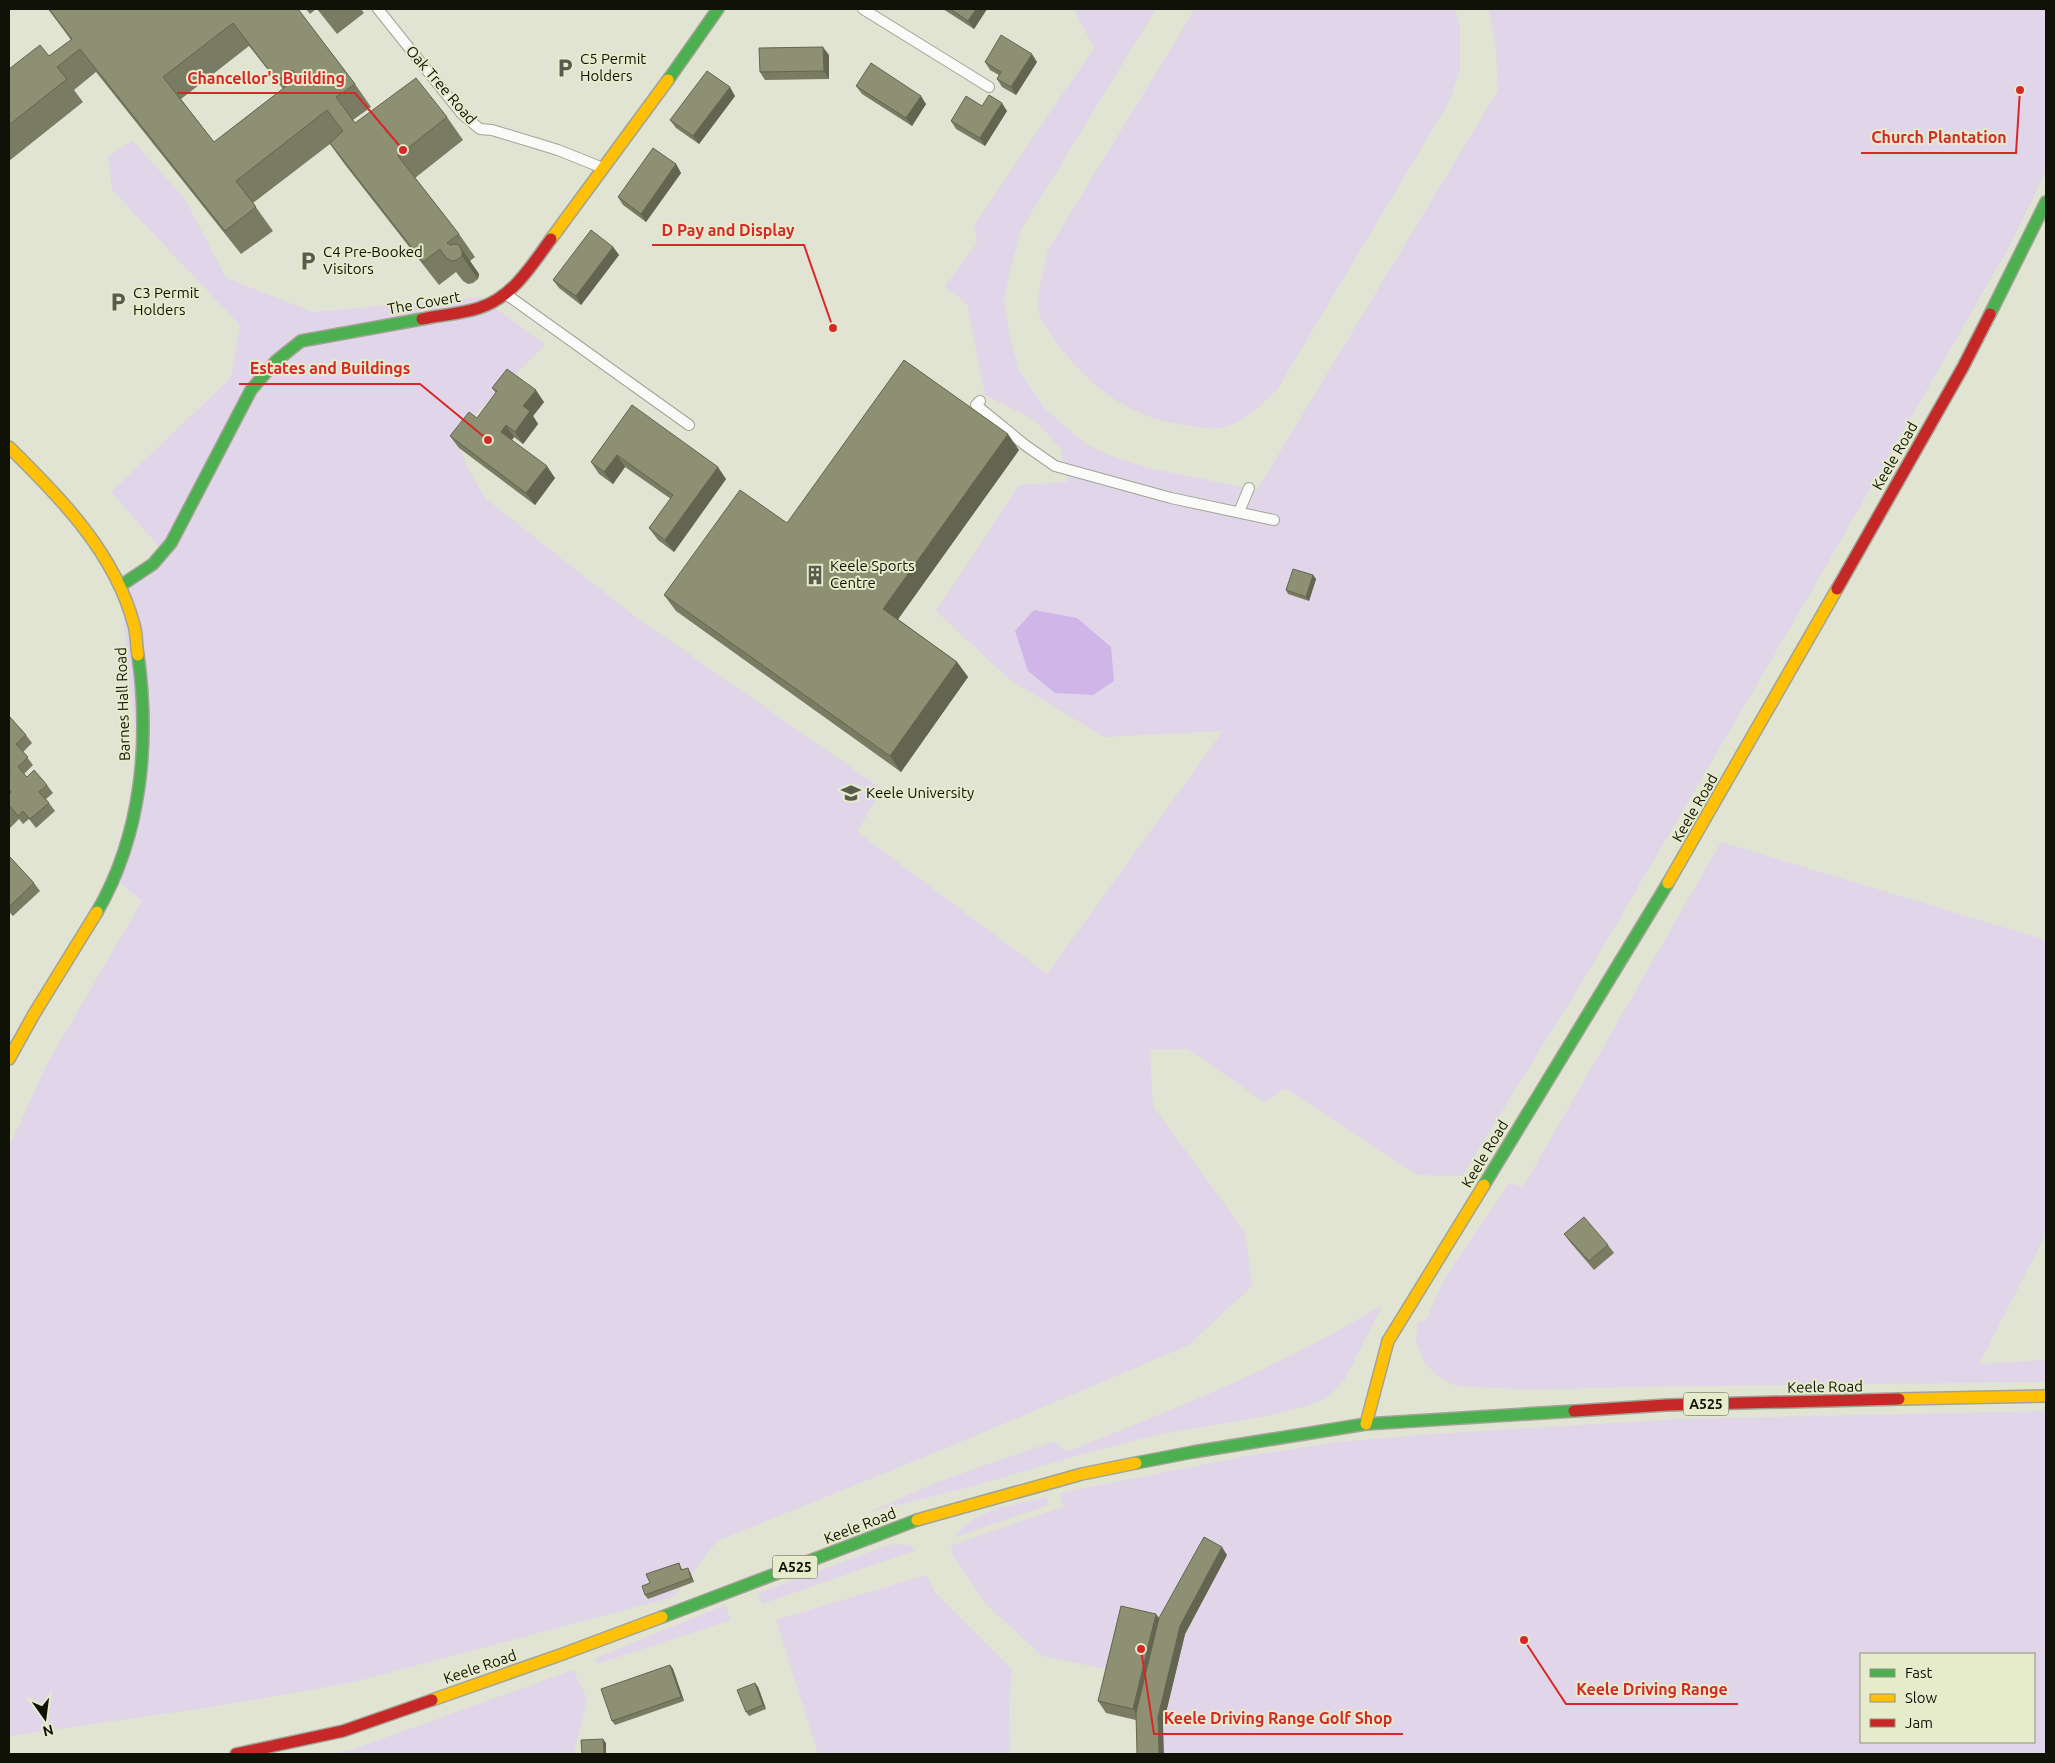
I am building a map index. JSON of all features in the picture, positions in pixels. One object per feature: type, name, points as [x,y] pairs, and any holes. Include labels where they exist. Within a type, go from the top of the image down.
[{"type":"street","name":"The Covert","points":[[120,586],[153,564],[171,543],[251,390],[276,361],[301,341],[480,308],[506,294],[530,269],[718,9]]},
{"type":"street","name":"Keele Road","points":[[1366,1424],[1388,1341],[1685,856],[1963,368],[2046,202]]},
{"type":"street","name":"Barnes Hall Road","points":[[9,447],[46,482],[81,523],[102,554],[120,586],[134,625],[139,665],[143,730],[140,782],[123,857],[115,879],[93,920],[22,1032],[9,1059]]},
{"type":"street","name":"Keele Road","points":[[236,1754],[343,1731],[560,1655],[923,1518],[1091,1472],[1193,1452],[1366,1424],[1667,1405],[2046,1396]]},
{"type":"lane","name":"Oak Tree Road","points":[[378,9],[462,114],[480,129],[492,130],[558,150],[604,169]]},
{"type":"lane","points":[[863,9],[989,87]]},
{"type":"lane","points":[[506,294],[689,425]]},
{"type":"lane","points":[[980,401],[976,405],[1025,445],[1055,466],[1171,498],[1274,520]]},
{"type":"lane","points":[[1239,512],[1245,502],[1249,488]]},
{"type":"shaded area","name":"Keele University","points":[[1074,9],[1156,9],[1022,228],[1010,270],[1004,302],[1011,342],[1019,370],[1045,409],[1087,445],[1116,458],[1153,469],[1257,490],[1498,90],[1496,49],[1489,9],[2046,9],[2046,171],[2009,247],[1800,611],[1587,974],[1462,1176],[1417,1175],[1285,1088],[1264,1102],[1188,1049],[1150,1050],[1153,1106],[1245,1232],[1252,1286],[1189,1345],[951,1446],[717,1541],[674,1597],[354,1682],[218,1706],[9,1736],[9,1147],[47,1064],[142,901],[115,879],[140,782],[120,586],[164,552],[111,492],[231,378],[240,325],[112,190],[108,156],[133,141],[185,199],[226,278],[313,312],[480,297],[545,344],[455,435],[468,469],[486,499],[633,615],[882,789],[857,832],[1047,974],[1223,731],[1104,737],[1009,679],[936,611],[1019,485],[1068,482],[1060,448],[1035,420],[985,395],[967,304],[945,286],[977,243],[974,225],[1094,48]]},
{"type":"shaded area","points":[[1195,9],[1455,9],[1460,27],[1460,69],[1450,100],[1277,390],[1244,418],[1229,426],[1217,429],[1170,423],[1150,417],[1115,399],[1084,375],[1070,360],[1046,328],[1038,310],[1039,289],[1048,250]]},
{"type":"shaded area","points":[[1034,610],[1077,618],[1111,647],[1114,681],[1093,695],[1055,693],[1028,671],[1015,631]]},
{"type":"shaded area","points":[[1721,842],[2046,940],[2046,1234],[1979,1364],[2046,1360],[2046,1382],[1626,1387],[1537,1390],[1456,1386],[1439,1377],[1425,1364],[1416,1342],[1418,1322],[1425,1321],[1446,1276],[1509,1183],[1523,1187]]},
{"type":"shaded area","points":[[1383,1304],[1345,1379],[1327,1398],[1306,1406],[1271,1415],[1152,1436],[970,1487],[870,1512],[937,1482],[1055,1441],[1066,1452],[1148,1419],[1228,1385],[1307,1348]]},
{"type":"shaded area","points":[[2046,1411],[2046,1754],[1143,1754],[1141,1722],[1106,1713],[1116,1671],[1042,1656],[986,1604],[951,1552],[952,1545],[1063,1507],[1060,1493],[1247,1456],[1339,1442],[1417,1435],[1680,1419]]},
{"type":"shaded area","points":[[1046,1497],[1048,1505],[955,1537],[971,1520],[1008,1506]]},
{"type":"shaded area","points":[[889,1545],[910,1545],[916,1550],[762,1604],[758,1593]]},
{"type":"shaded area","points":[[926,1575],[935,1592],[1012,1669],[1009,1704],[1010,1754],[818,1754],[776,1620]]},
{"type":"shaded area","points":[[725,1605],[731,1620],[597,1664],[596,1658]]},
{"type":"shaded area","points":[[573,1670],[587,1698],[574,1754],[334,1754],[351,1750]]},
{"type":"building","points":[[49,9],[298,9],[355,84],[336,97],[355,123],[416,78],[447,117],[398,156],[459,234],[447,243],[459,245],[462,256],[452,261],[446,258],[440,249],[423,262],[330,143],[343,131],[327,110],[236,181],[256,207],[225,231],[80,49],[57,67],[67,79],[9,125],[9,69],[40,45],[49,56],[72,39]],"holes":[[[233,23],[277,81],[292,70],[298,77],[214,142],[163,77]]]},
{"type":"building","points":[[950,9],[976,9],[968,21]]},
{"type":"building","points":[[1001,35],[1032,54],[1011,87],[997,79],[1001,72],[985,62]]},
{"type":"building","points":[[823,47],[824,71],[760,72],[759,48]]},
{"type":"building","points":[[871,63],[921,96],[906,118],[856,86]]},
{"type":"building","points":[[707,71],[730,87],[693,136],[670,120]]},
{"type":"building","points":[[989,95],[1002,103],[980,138],[951,121],[966,96],[982,106]]},
{"type":"building","points":[[653,148],[676,164],[641,214],[618,197]]},
{"type":"building","points":[[591,230],[613,247],[576,296],[553,280]]},
{"type":"building","name":"Keele Sports Centre","points":[[904,360],[1008,434],[883,609],[957,662],[890,756],[664,595],[740,490],[787,523]]},
{"type":"building","points":[[507,369],[536,390],[523,406],[530,411],[515,432],[506,425],[501,432],[547,466],[526,493],[450,436],[469,412],[477,418],[497,391],[492,388]]},
{"type":"building","points":[[632,405],[718,467],[665,540],[649,528],[673,495],[617,455],[604,472],[591,462]]},
{"type":"building","points":[[1293,569],[1313,575],[1306,597],[1286,590]]},
{"type":"building","points":[[9,716],[26,735],[16,744],[28,757],[18,767],[27,777],[34,770],[47,785],[39,792],[49,803],[30,819],[23,811],[18,816],[9,805],[9,794],[11,792],[9,789]]},
{"type":"building","points":[[9,856],[34,883],[9,907]]},
{"type":"building","points":[[1584,1217],[1608,1245],[1589,1261],[1564,1234]]},
{"type":"building","points":[[1204,1537],[1222,1547],[1180,1626],[1158,1717],[1159,1754],[1137,1754],[1136,1713],[1159,1618]]},
{"type":"building","points":[[679,1563],[681,1570],[688,1568],[691,1578],[645,1595],[642,1586],[650,1583],[646,1574]]},
{"type":"building","points":[[1121,1606],[1156,1614],[1133,1709],[1098,1701]]},
{"type":"building","points":[[670,1665],[681,1697],[612,1721],[601,1689]]},
{"type":"building","points":[[755,1683],[763,1705],[746,1712],[737,1690]]},
{"type":"building","points":[[603,1739],[604,1754],[582,1754],[581,1740]]},
{"type":"traffic: fast","points":[[668,80],[718,9]]},
{"type":"traffic: fast","points":[[1990,314],[2046,202]]},
{"type":"traffic: fast","points":[[120,586],[153,564],[171,543],[251,390],[276,361],[301,341],[422,319]]},
{"type":"traffic: fast","points":[[97,912],[112,882],[124,851],[139,787],[143,721],[138,655]]},
{"type":"traffic: fast","points":[[1484,1185],[1668,883]]},
{"type":"traffic: fast","points":[[1136,1463],[1366,1424],[1574,1411]]},
{"type":"traffic: fast","points":[[662,1617],[917,1520]]},
{"type":"traffic: slow","points":[[551,239],[668,80]]},
{"type":"traffic: slow","points":[[9,447],[66,506],[100,550],[114,574],[125,599],[135,629],[138,655]]},
{"type":"traffic: slow","points":[[1668,883],[1837,589]]},
{"type":"traffic: slow","points":[[9,1059],[34,1014],[97,912]]},
{"type":"traffic: slow","points":[[1366,1424],[1388,1341],[1484,1185]]},
{"type":"traffic: slow","points":[[1899,1399],[2046,1396]]},
{"type":"traffic: slow","points":[[917,1520],[1082,1474],[1136,1463]]},
{"type":"traffic: slow","points":[[432,1700],[662,1617]]},
{"type":"traffic: jam","points":[[422,319],[472,310],[491,303],[520,280],[551,239]]},
{"type":"traffic: jam","points":[[1837,589],[1963,367],[1990,314]]},
{"type":"traffic: jam","points":[[1574,1411],[1667,1405],[1899,1399]]},
{"type":"traffic: jam","points":[[236,1754],[343,1731],[432,1700]]},
{"type":"place","name":"C5 Permit Holders","points":[[565,68]]},
{"type":"place","name":"Church Plantation","points":[[2020,90]]},
{"type":"place","name":"Chancellor's Building","points":[[403,150]]},
{"type":"place","name":"C4 Pre-Booked Visitors","points":[[308,261]]},
{"type":"place","name":"C3 Permit Holders","points":[[118,302]]},
{"type":"place","name":"D Pay and Display","points":[[833,328]]},
{"type":"place","name":"Estates and Buildings","points":[[488,440]]},
{"type":"place","name":"Keele Sports Centre","points":[[815,575]]},
{"type":"place","name":"Keele University","points":[[851,793]]},
{"type":"place","name":"Keele Driving Range","points":[[1524,1640]]},
{"type":"place","name":"Keele Driving Range Golf Shop","points":[[1141,1649]]}]
